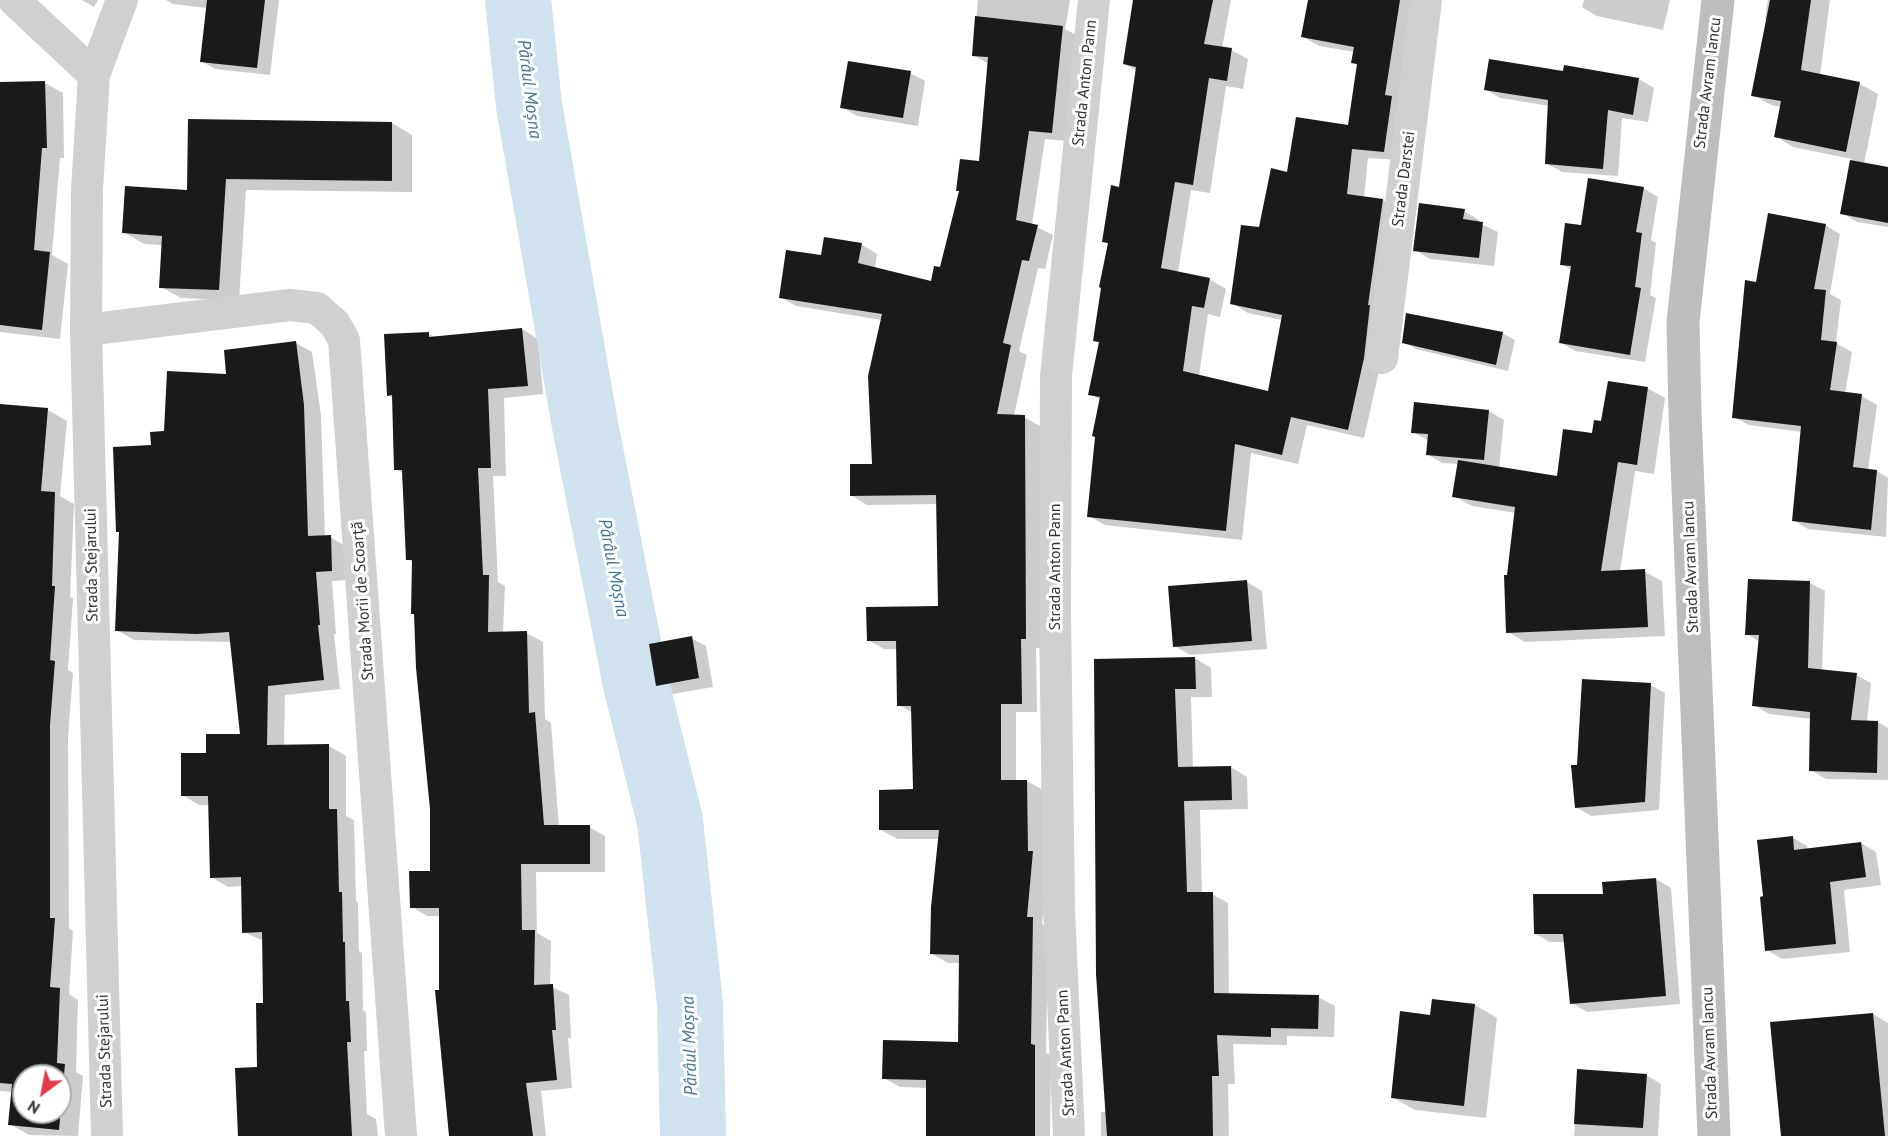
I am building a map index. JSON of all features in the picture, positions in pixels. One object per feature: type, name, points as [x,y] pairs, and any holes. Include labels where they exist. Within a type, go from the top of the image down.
[{"type":"main road","name":"Strada Avram Iancu","points":[[1714,1136],[1683,322],[1690,240],[1718,0]]},
{"type":"street","points":[[14,0],[94,75]]},
{"type":"street","name":"Strada Stejarului","points":[[107,1136],[86,330],[87,190],[94,75],[122,0]]},
{"type":"street","name":"Strada Anton Pann","points":[[1069,1136],[1059,909],[1055,611],[1056,376],[1094,0]]},
{"type":"street","name":"Strada Darstei","points":[[1382,358],[1426,0]]},
{"type":"street","name":"Strada Morii de Scoarţă","points":[[86,330],[290,305],[317,308],[335,324],[344,340],[401,1136]]},
{"type":"building","points":[[207,0],[265,0],[257,68],[200,62]]},
{"type":"building","points":[[1133,0],[1213,0],[1204,44],[1232,48],[1227,81],[1209,78],[1193,185],[1175,182],[1161,268],[1210,278],[1204,308],[1192,306],[1183,371],[1268,391],[1282,315],[1230,304],[1241,225],[1259,227],[1271,168],[1287,172],[1296,117],[1348,125],[1357,64],[1351,63],[1354,47],[1301,37],[1308,0],[1400,0],[1385,95],[1392,96],[1384,152],[1352,149],[1347,194],[1383,199],[1368,305],[1370,305],[1364,358],[1348,430],[1291,417],[1282,455],[1235,444],[1226,531],[1087,517],[1095,437],[1092,436],[1100,397],[1088,395],[1099,342],[1093,341],[1101,288],[1099,287],[1108,243],[1102,242],[1111,185],[1119,187],[1136,67],[1123,64]]},
{"type":"building","points":[[1770,0],[1811,0],[1801,70],[1860,82],[1846,152],[1774,137],[1781,101],[1751,96]]},
{"type":"building","points":[[975,16],[1063,26],[1052,133],[1029,131],[1016,220],[1038,225],[1029,261],[1022,260],[1003,343],[1011,345],[997,414],[1025,415],[1026,639],[1021,639],[1022,704],[1001,704],[1001,780],[1027,780],[1028,851],[1033,851],[1027,917],[1033,917],[1031,1044],[1035,1045],[1035,1136],[926,1136],[926,1080],[882,1079],[883,1040],[958,1042],[959,955],[930,954],[931,907],[939,830],[879,830],[879,790],[913,789],[911,706],[897,706],[896,641],[867,641],[866,607],[938,606],[936,495],[850,496],[850,464],[872,464],[868,376],[882,314],[779,298],[786,250],[821,255],[824,237],[862,243],[858,263],[931,281],[934,266],[940,267],[959,191],[956,191],[960,159],[979,161],[988,57],[972,56]]},
{"type":"building","points":[[1489,59],[1563,71],[1564,65],[1639,78],[1633,115],[1608,110],[1603,169],[1545,164],[1548,100],[1484,90]]},
{"type":"building","points":[[848,61],[911,71],[903,118],[840,108]]},
{"type":"building","points":[[45,81],[47,148],[42,148],[34,250],[50,252],[42,330],[0,325],[0,82]]},
{"type":"building","points":[[188,119],[392,122],[392,181],[226,179],[219,290],[159,288],[162,236],[122,233],[125,186],[187,190]]},
{"type":"building","points":[[1850,160],[1888,167],[1888,223],[1840,214]]},
{"type":"building","points":[[1588,178],[1644,187],[1636,232],[1642,233],[1635,287],[1641,288],[1630,355],[1559,343],[1571,266],[1560,265],[1565,223],[1581,225]]},
{"type":"building","points":[[1419,203],[1465,209],[1463,219],[1483,222],[1479,258],[1413,251]]},
{"type":"building","points":[[1768,213],[1826,224],[1814,289],[1826,290],[1821,340],[1837,342],[1830,390],[1862,394],[1853,467],[1877,470],[1871,530],[1792,521],[1801,426],[1732,418],[1745,280],[1756,282]]},
{"type":"building","points":[[1406,313],[1503,332],[1496,365],[1402,343]]},
{"type":"building","points":[[522,328],[528,386],[488,389],[491,468],[478,468],[483,575],[489,575],[488,632],[527,631],[529,713],[535,712],[544,825],[590,825],[590,864],[521,864],[522,930],[535,930],[534,985],[553,984],[556,1030],[552,1030],[557,1080],[526,1083],[533,1136],[449,1136],[435,990],[439,990],[439,908],[410,908],[409,871],[430,871],[430,809],[416,668],[414,614],[411,614],[412,560],[406,560],[402,470],[394,470],[392,395],[387,396],[384,334],[429,332],[429,337]]},
{"type":"building","points":[[296,341],[304,405],[308,536],[331,535],[332,571],[316,572],[320,625],[318,625],[324,680],[268,686],[267,745],[329,744],[329,809],[337,809],[339,892],[342,892],[346,1001],[349,1001],[351,1042],[347,1042],[352,1136],[238,1136],[235,1068],[257,1067],[256,1003],[263,1003],[262,932],[242,933],[241,877],[210,878],[208,796],[181,796],[181,753],[206,753],[206,734],[240,734],[229,632],[197,634],[115,631],[119,532],[116,532],[113,447],[151,445],[150,432],[164,431],[167,371],[226,374],[224,350]]},
{"type":"building","points":[[1608,381],[1648,387],[1637,465],[1618,462],[1601,571],[1645,569],[1648,627],[1506,633],[1504,575],[1507,575],[1515,507],[1452,497],[1458,460],[1557,476],[1563,429],[1592,433],[1594,420],[1601,421]]},
{"type":"building","points":[[1414,402],[1489,410],[1484,460],[1426,455],[1428,434],[1411,433]]},
{"type":"building","points":[[0,404],[48,408],[41,491],[55,492],[52,586],[55,586],[50,660],[55,661],[50,725],[50,918],[55,918],[50,987],[60,988],[57,1063],[65,1064],[12,1064],[12,1084],[0,1083]]},
{"type":"building","points":[[1748,579],[1810,581],[1808,668],[1857,673],[1851,720],[1878,721],[1877,773],[1809,771],[1810,712],[1752,706],[1759,635],[1745,635]]},
{"type":"building","points":[[1247,580],[1252,641],[1173,647],[1168,586]]},
{"type":"building","points":[[692,636],[699,678],[656,686],[649,644]]},
{"type":"building","points":[[1195,657],[1196,689],[1175,689],[1178,767],[1231,766],[1232,800],[1184,801],[1187,892],[1213,892],[1214,993],[1319,995],[1318,1029],[1271,1028],[1271,1037],[1217,1035],[1219,1076],[1212,1076],[1213,1136],[1107,1136],[1096,974],[1094,659]]},
{"type":"building","points":[[1582,679],[1651,683],[1645,802],[1575,808],[1571,765],[1577,765]]},
{"type":"building","points":[[1793,836],[1794,850],[1861,842],[1866,877],[1830,882],[1836,944],[1765,951],[1760,897],[1763,896],[1757,840]]},
{"type":"building","points":[[1656,878],[1666,996],[1570,1004],[1563,934],[1534,934],[1533,894],[1603,894],[1602,882]]},
{"type":"building","points":[[1432,999],[1475,1004],[1464,1106],[1391,1098],[1400,1011],[1430,1015]]},
{"type":"building","points":[[1873,1013],[1885,1136],[1781,1136],[1770,1022]]},
{"type":"building","points":[[1577,1069],[1647,1074],[1643,1128],[1574,1124]]},
{"type":"building","points":[[12,1084],[12,1124],[60,1124],[59,1130],[8,1125]]},
{"type":"waterway","name":"Pârâul Moșna","points":[[518,0],[529,105],[585,425],[636,684],[670,821],[690,1004],[693,1136]]}]
